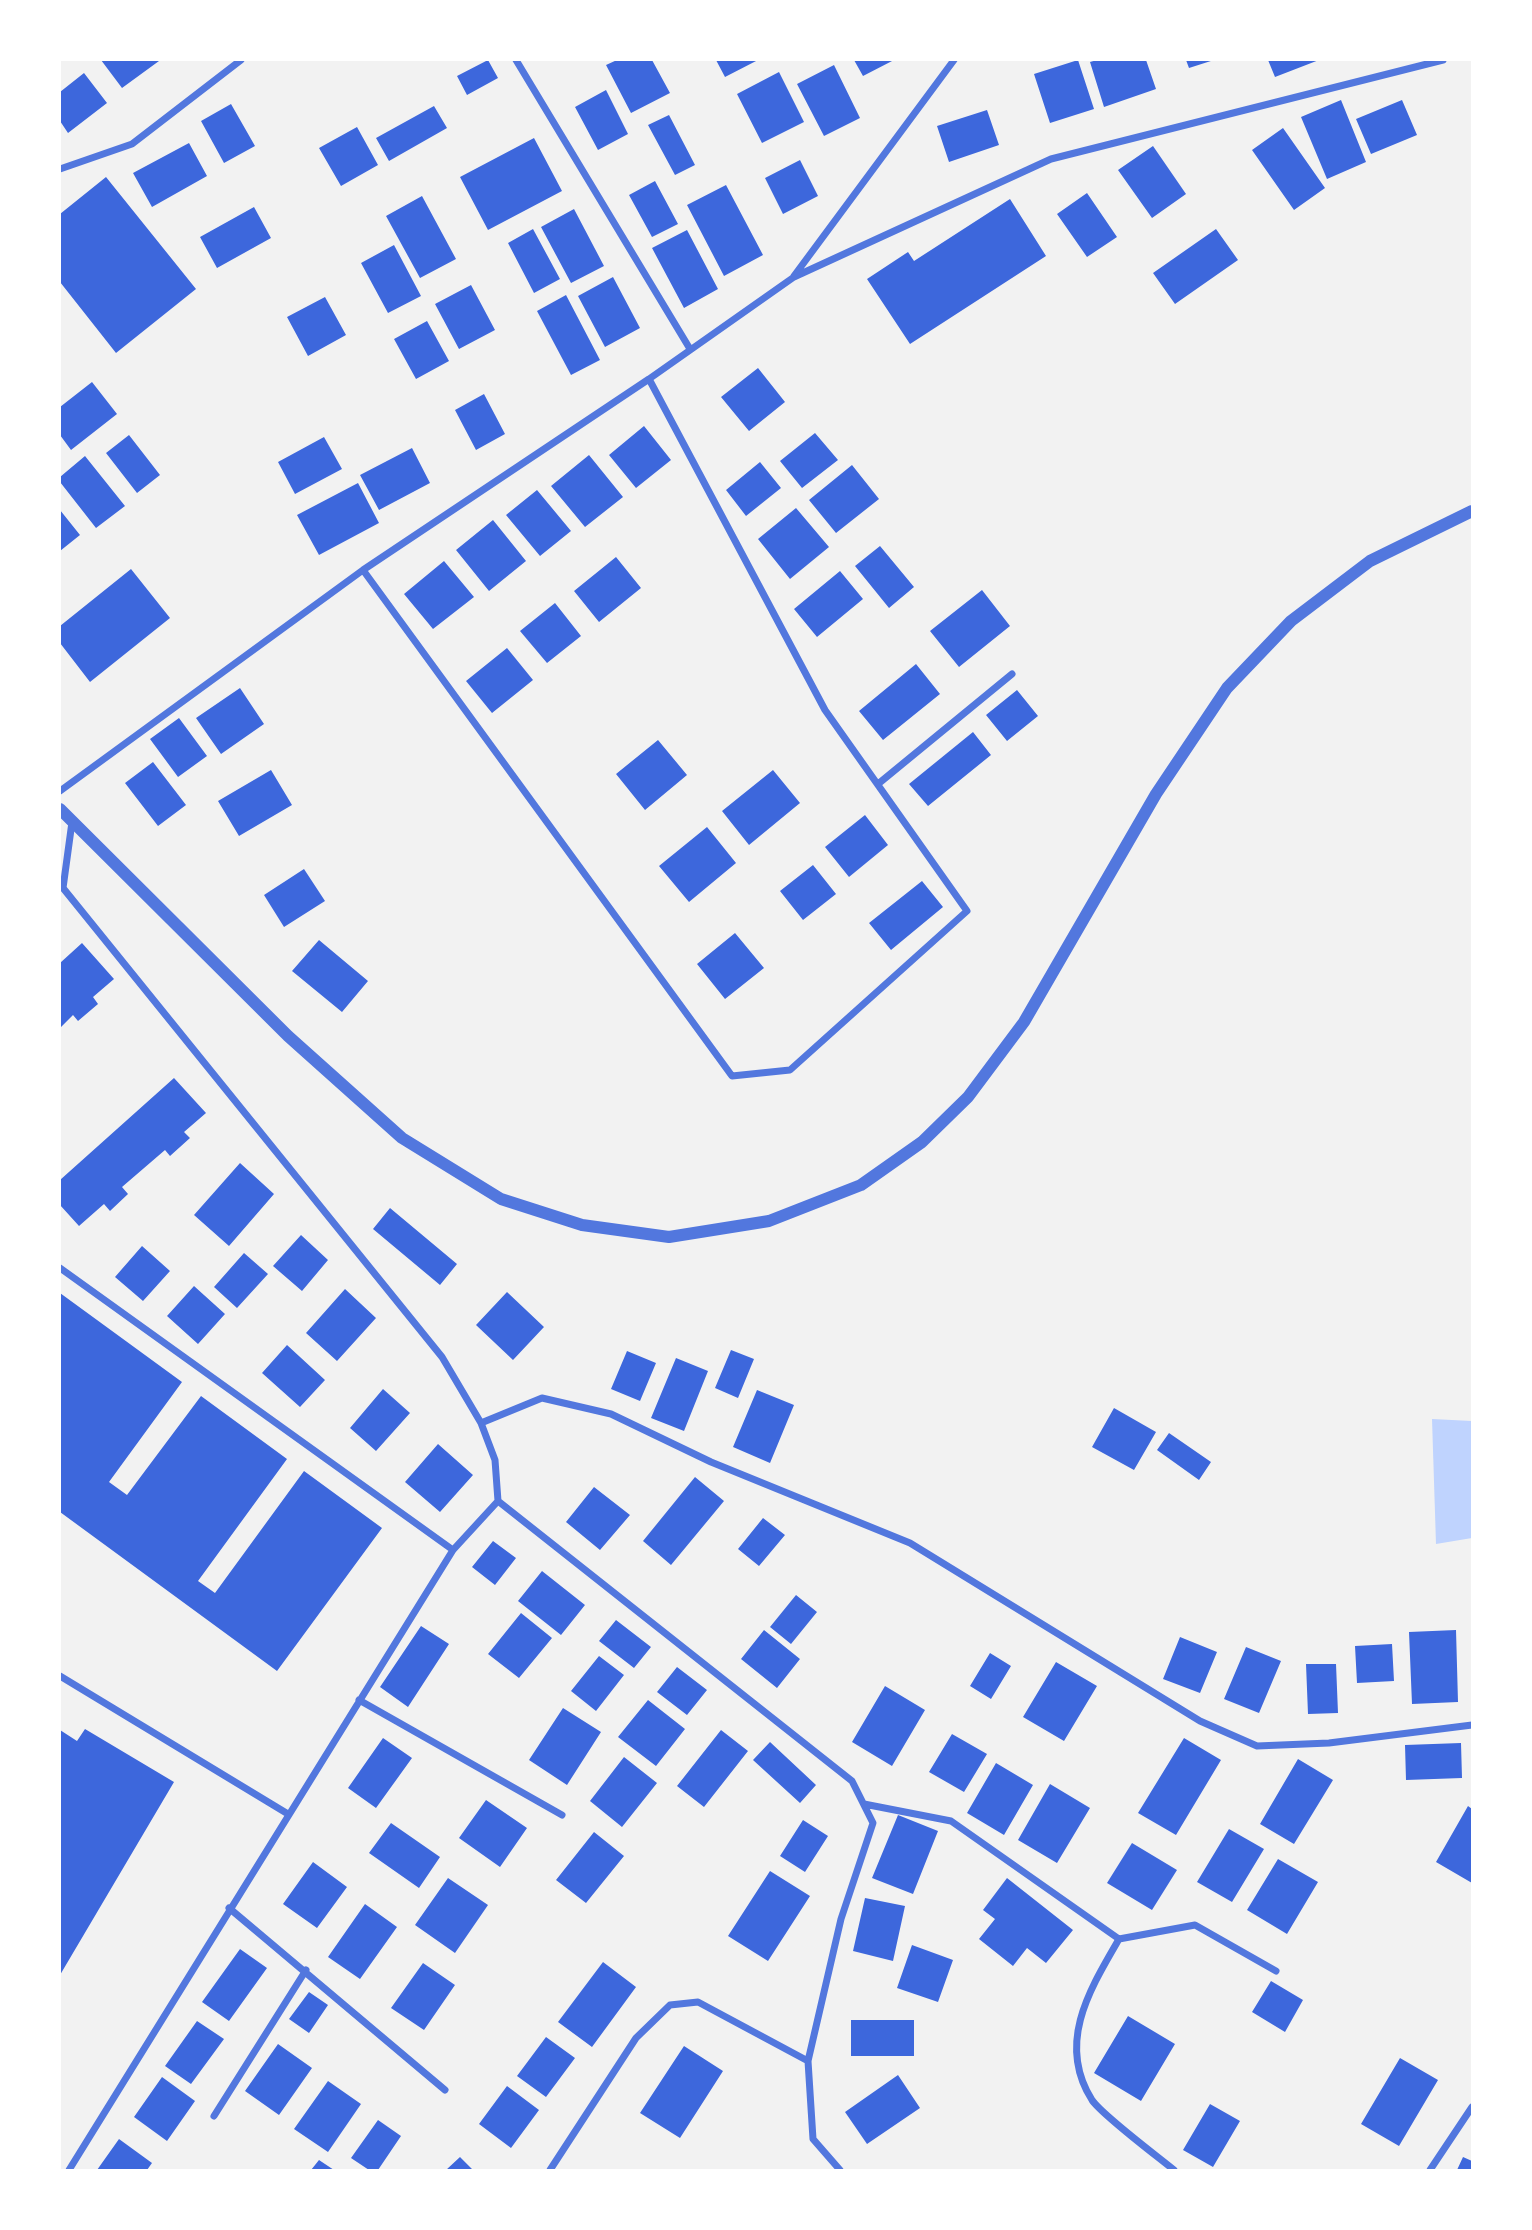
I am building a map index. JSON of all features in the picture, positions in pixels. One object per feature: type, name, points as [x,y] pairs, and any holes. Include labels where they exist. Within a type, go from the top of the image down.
[{"type":"street","points":[[60,169],[132,144],[241,60]]},
{"type":"street","points":[[516,60],[690,349]]},
{"type":"street","points":[[794,277],[954,60]]},
{"type":"street","points":[[60,791],[363,570],[649,379],[794,277],[1051,159],[1443,60]]},
{"type":"street","points":[[363,570],[732,1076],[790,1070],[967,911],[825,710],[649,379]]},
{"type":"street","points":[[60,809],[288,1036],[402,1138],[501,1199],[582,1225],[669,1237],[769,1220],[861,1185],[922,1142],[968,1097],[1024,1022],[1156,794],[1227,688],[1291,621],[1370,561],[1472,511]]},
{"type":"street","points":[[878,784],[1012,674]]},
{"type":"street","points":[[69,2171],[229,1908],[453,1550],[498,1501],[495,1460],[481,1423],[442,1357],[63,888],[73,819]]},
{"type":"street","points":[[60,1268],[453,1550]]},
{"type":"street","points":[[481,1423],[542,1398],[611,1413],[711,1462],[910,1543],[1200,1721],[1257,1746],[1329,1743],[1472,1725]]},
{"type":"street","points":[[498,1501],[852,1781],[864,1804],[873,1824],[841,1919],[808,2062],[813,2139],[840,2171]]},
{"type":"street","points":[[60,1676],[288,1814]]},
{"type":"street","points":[[359,1700],[562,1815]]},
{"type":"street","points":[[864,1804],[951,1821],[1119,1939],[1195,1925],[1276,1972]]},
{"type":"street","points":[[229,1908],[306,1970],[445,2090]]},
{"type":"street","points":[[1119,1939],[1085,1998],[1075,2056],[1093,2101],[1174,2171]]},
{"type":"street","points":[[214,2116],[306,1970]]},
{"type":"street","points":[[550,2171],[636,2038],[670,2005],[698,2002],[808,2062]]},
{"type":"street","points":[[1430,2171],[1472,2107]]},
{"type":"water","points":[[1432,1419],[1472,1421],[1472,1538],[1436,1544]]},
{"type":"building","points":[[101,60],[158,60],[159,61],[122,88]]},
{"type":"building","points":[[488,60],[498,78],[467,95],[457,76]]},
{"type":"building","points":[[617,60],[652,60],[670,93],[631,113],[606,65]]},
{"type":"building","points":[[716,60],[758,60],[725,77]]},
{"type":"building","points":[[854,60],[894,60],[863,76]]},
{"type":"building","points":[[1078,60],[1094,109],[1050,123],[1034,74]]},
{"type":"building","points":[[1146,60],[1156,89],[1104,107],[1090,62]]},
{"type":"building","points":[[1186,60],[1214,60],[1189,68]]},
{"type":"building","points":[[1268,60],[1319,60],[1275,77]]},
{"type":"building","points":[[834,65],[860,118],[824,136],[797,84]]},
{"type":"building","points":[[779,72],[804,122],[762,143],[737,94]]},
{"type":"building","points":[[84,73],[107,103],[68,133],[60,121],[60,92]]},
{"type":"building","points":[[606,90],[628,134],[598,150],[575,107]]},
{"type":"building","points":[[1341,100],[1366,162],[1327,179],[1301,117]]},
{"type":"building","points":[[1402,100],[1417,135],[1371,154],[1356,119]]},
{"type":"building","points":[[231,104],[255,146],[224,163],[201,121]]},
{"type":"building","points":[[434,106],[447,128],[389,161],[376,138]]},
{"type":"building","points":[[987,110],[999,145],[949,162],[937,126]]},
{"type":"building","points":[[669,115],[695,165],[675,175],[648,125]]},
{"type":"building","points":[[357,127],[378,165],[341,186],[319,148]]},
{"type":"building","points":[[1283,128],[1325,188],[1294,210],[1252,150]]},
{"type":"building","points":[[534,138],[562,191],[488,230],[460,177]]},
{"type":"building","points":[[189,143],[207,176],[152,207],[133,173]]},
{"type":"building","points":[[1153,146],[1186,194],[1152,218],[1118,170]]},
{"type":"building","points":[[800,160],[818,196],[783,214],[765,178]]},
{"type":"building","points":[[106,177],[196,289],[116,353],[60,282],[60,214]]},
{"type":"building","points":[[655,181],[678,224],[652,237],[629,195]]},
{"type":"building","points":[[726,185],[763,255],[724,276],[687,205]]},
{"type":"building","points":[[1087,193],[1117,237],[1087,257],[1057,214]]},
{"type":"building","points":[[422,196],[456,259],[420,278],[386,216]]},
{"type":"building","points":[[1010,199],[1046,256],[910,344],[867,279],[908,252],[914,261]]},
{"type":"building","points":[[254,207],[271,238],[217,268],[200,237]]},
{"type":"building","points":[[574,209],[604,266],[571,283],[541,227]]},
{"type":"building","points":[[533,229],[560,279],[534,293],[508,243]]},
{"type":"building","points":[[1216,229],[1238,260],[1175,304],[1153,273]]},
{"type":"building","points":[[687,230],[718,289],[684,308],[652,248]]},
{"type":"building","points":[[394,245],[421,296],[388,313],[361,263]]},
{"type":"building","points":[[613,277],[640,328],[605,347],[578,296]]},
{"type":"building","points":[[471,285],[495,330],[459,349],[435,304]]},
{"type":"building","points":[[566,295],[600,360],[571,375],[537,311]]},
{"type":"building","points":[[325,297],[346,335],[308,356],[287,317]]},
{"type":"building","points":[[427,321],[449,361],[416,379],[394,339]]},
{"type":"building","points":[[758,368],[785,402],[749,431],[721,397]]},
{"type":"building","points":[[92,382],[117,414],[71,450],[60,435],[60,407]]},
{"type":"building","points":[[484,394],[505,434],[476,450],[455,410]]},
{"type":"building","points":[[644,426],[671,460],[636,488],[609,455]]},
{"type":"building","points":[[815,433],[838,460],[802,488],[780,461]]},
{"type":"building","points":[[129,435],[160,475],[137,493],[106,453]]},
{"type":"building","points":[[324,437],[342,469],[295,494],[278,462]]},
{"type":"building","points":[[412,448],[430,483],[379,510],[360,475]]},
{"type":"building","points":[[589,455],[623,497],[585,527],[551,486]]},
{"type":"building","points":[[85,456],[125,506],[96,528],[60,482],[60,477]]},
{"type":"building","points":[[760,462],[781,488],[746,516],[726,490]]},
{"type":"building","points":[[852,465],[879,499],[836,533],[809,500]]},
{"type":"building","points":[[358,483],[379,523],[319,555],[297,515]]},
{"type":"building","points":[[537,490],[571,531],[540,556],[506,515]]},
{"type":"building","points":[[796,508],[829,547],[790,579],[758,539]]},
{"type":"building","points":[[60,510],[80,535],[60,551]]},
{"type":"building","points":[[493,520],[526,561],[489,591],[456,550]]},
{"type":"building","points":[[880,546],[914,587],[889,608],[855,566]]},
{"type":"building","points":[[616,557],[641,588],[599,622],[574,591]]},
{"type":"building","points":[[444,561],[474,597],[433,629],[404,594]]},
{"type":"building","points":[[131,569],[170,618],[90,682],[60,643],[60,626]]},
{"type":"building","points":[[840,571],[863,599],[817,637],[794,609]]},
{"type":"building","points":[[982,590],[1010,626],[959,667],[930,631]]},
{"type":"building","points":[[555,603],[581,636],[547,663],[520,631]]},
{"type":"building","points":[[507,648],[533,680],[492,713],[466,681]]},
{"type":"building","points":[[916,664],[940,694],[883,740],[859,711]]},
{"type":"building","points":[[240,688],[264,724],[221,754],[196,718]]},
{"type":"building","points":[[1017,690],[1038,716],[1007,741],[986,715]]},
{"type":"building","points":[[179,718],[207,756],[178,777],[150,739]]},
{"type":"building","points":[[973,732],[991,755],[928,806],[909,784]]},
{"type":"building","points":[[658,740],[687,775],[645,810],[616,774]]},
{"type":"building","points":[[153,762],[186,805],[158,826],[125,783]]},
{"type":"building","points":[[271,770],[292,805],[239,836],[218,801]]},
{"type":"building","points":[[773,770],[800,803],[749,845],[722,811]]},
{"type":"building","points":[[865,815],[888,845],[849,877],[825,847]]},
{"type":"building","points":[[707,827],[736,863],[689,902],[659,866]]},
{"type":"building","points":[[813,865],[836,894],[803,920],[780,891]]},
{"type":"building","points":[[304,869],[325,901],[284,927],[264,895]]},
{"type":"building","points":[[922,881],[943,907],[891,950],[869,923]]},
{"type":"building","points":[[735,933],[764,968],[725,999],[697,964]]},
{"type":"building","points":[[319,940],[368,981],[342,1012],[292,971]]},
{"type":"building","points":[[82,943],[114,979],[93,997],[98,1004],[78,1021],[73,1015],[60,1028],[60,963]]},
{"type":"building","points":[[174,1078],[206,1113],[184,1132],[190,1138],[170,1156],[165,1150],[122,1187],[128,1194],[110,1211],[104,1204],[79,1226],[60,1205],[60,1180]]},
{"type":"building","points":[[240,1163],[274,1194],[229,1246],[194,1215]]},
{"type":"building","points":[[390,1208],[457,1264],[440,1285],[373,1229]]},
{"type":"building","points":[[301,1235],[328,1260],[302,1291],[273,1266]]},
{"type":"building","points":[[142,1246],[170,1271],[143,1301],[115,1277]]},
{"type":"building","points":[[244,1253],[268,1274],[237,1308],[214,1287]]},
{"type":"building","points":[[194,1286],[225,1314],[198,1344],[167,1316]]},
{"type":"building","points":[[345,1289],[376,1318],[337,1361],[306,1333]]},
{"type":"building","points":[[507,1292],[544,1327],[513,1360],[476,1325]]},
{"type":"building","points":[[60,1293],[182,1382],[109,1482],[127,1495],[201,1396],[287,1459],[198,1581],[215,1593],[304,1471],[382,1528],[277,1671],[60,1512]]},
{"type":"building","points":[[287,1345],[325,1380],[300,1407],[262,1373]]},
{"type":"building","points":[[731,1350],[754,1359],[738,1398],[715,1388]]},
{"type":"building","points":[[627,1351],[656,1363],[640,1401],[611,1389]]},
{"type":"building","points":[[676,1358],[708,1371],[684,1431],[651,1418]]},
{"type":"building","points":[[383,1389],[410,1413],[376,1451],[350,1428]]},
{"type":"building","points":[[757,1390],[794,1405],[770,1463],[733,1447]]},
{"type":"building","points":[[1114,1408],[1156,1432],[1134,1470],[1092,1447]]},
{"type":"building","points":[[1169,1433],[1211,1462],[1199,1480],[1157,1450]]},
{"type":"building","points":[[438,1444],[473,1475],[440,1512],[405,1482]]},
{"type":"building","points":[[695,1477],[724,1501],[671,1565],[643,1541]]},
{"type":"building","points":[[594,1487],[630,1515],[600,1550],[566,1522]]},
{"type":"building","points":[[763,1518],[785,1535],[759,1566],[738,1549]]},
{"type":"building","points":[[493,1541],[516,1558],[495,1585],[472,1567]]},
{"type":"building","points":[[542,1571],[585,1605],[561,1635],[518,1601]]},
{"type":"building","points":[[796,1595],[817,1612],[791,1644],[770,1627]]},
{"type":"building","points":[[521,1613],[552,1638],[519,1678],[488,1654]]},
{"type":"building","points":[[616,1620],[651,1647],[634,1668],[599,1641]]},
{"type":"building","points":[[421,1626],[449,1644],[408,1707],[380,1687]]},
{"type":"building","points":[[764,1630],[800,1659],[777,1688],[741,1659]]},
{"type":"building","points":[[1456,1630],[1458,1702],[1412,1704],[1409,1632]]},
{"type":"building","points":[[1180,1637],[1217,1652],[1200,1693],[1163,1679]]},
{"type":"building","points":[[1392,1644],[1394,1681],[1357,1683],[1355,1646]]},
{"type":"building","points":[[1246,1647],[1281,1661],[1259,1713],[1224,1699]]},
{"type":"building","points":[[990,1653],[1011,1666],[991,1699],[970,1686]]},
{"type":"building","points":[[599,1656],[624,1675],[596,1711],[571,1691]]},
{"type":"building","points":[[1056,1662],[1097,1686],[1064,1741],[1023,1717]]},
{"type":"building","points":[[1306,1664],[1336,1664],[1338,1713],[1308,1714]]},
{"type":"building","points":[[677,1667],[707,1690],[687,1715],[657,1692]]},
{"type":"building","points":[[885,1686],[925,1710],[892,1766],[852,1742]]},
{"type":"building","points":[[648,1700],[685,1729],[656,1766],[618,1737]]},
{"type":"building","points":[[563,1708],[601,1732],[567,1785],[529,1760]]},
{"type":"building","points":[[85,1729],[174,1782],[60,1975],[60,1730],[77,1741]]},
{"type":"building","points":[[721,1730],[748,1751],[704,1807],[677,1786]]},
{"type":"building","points":[[952,1734],[987,1754],[964,1792],[929,1772]]},
{"type":"building","points":[[383,1738],[412,1758],[376,1808],[348,1788]]},
{"type":"building","points":[[1184,1738],[1221,1760],[1176,1835],[1138,1813]]},
{"type":"building","points":[[770,1742],[816,1785],[800,1803],[753,1760]]},
{"type":"building","points":[[1461,1743],[1462,1778],[1406,1780],[1405,1745]]},
{"type":"building","points":[[624,1757],[657,1783],[622,1827],[590,1801]]},
{"type":"building","points":[[1298,1759],[1333,1780],[1294,1844],[1260,1824]]},
{"type":"building","points":[[996,1763],[1033,1785],[1004,1835],[967,1813]]},
{"type":"building","points":[[1050,1784],[1090,1808],[1057,1863],[1018,1840]]},
{"type":"building","points":[[486,1800],[527,1828],[500,1867],[459,1838]]},
{"type":"building","points":[[1468,1806],[1472,1809],[1472,1883],[1436,1862]]},
{"type":"building","points":[[898,1815],[938,1831],[913,1894],[872,1878]]},
{"type":"building","points":[[803,1820],[828,1836],[805,1872],[780,1856]]},
{"type":"building","points":[[391,1823],[440,1857],[419,1888],[369,1853]]},
{"type":"building","points":[[1229,1829],[1264,1849],[1232,1902],[1197,1882]]},
{"type":"building","points":[[594,1832],[624,1856],[586,1903],[556,1880]]},
{"type":"building","points":[[1132,1843],[1177,1870],[1152,1910],[1107,1883]]},
{"type":"building","points":[[1278,1859],[1318,1882],[1287,1934],[1247,1910]]},
{"type":"building","points":[[313,1862],[347,1887],[317,1928],[283,1904]]},
{"type":"building","points":[[770,1871],[810,1896],[768,1961],[728,1936]]},
{"type":"building","points":[[448,1878],[488,1905],[455,1953],[415,1925]]},
{"type":"building","points":[[1007,1878],[1073,1930],[1046,1963],[1027,1948],[1013,1966],[979,1939],[995,1919],[983,1910]]},
{"type":"building","points":[[865,1898],[905,1906],[893,1961],[853,1951]]},
{"type":"building","points":[[365,1904],[397,1927],[360,1979],[328,1957]]},
{"type":"building","points":[[912,1945],[953,1960],[938,2002],[897,1988]]},
{"type":"building","points":[[240,1949],[267,1968],[229,2021],[202,2002]]},
{"type":"building","points":[[603,1962],[636,1987],[592,2047],[558,2022]]},
{"type":"building","points":[[423,1963],[455,1985],[424,2030],[391,2008]]},
{"type":"building","points":[[1271,1981],[1303,2000],[1285,2032],[1252,2012]]},
{"type":"building","points":[[309,1992],[328,2005],[309,2033],[289,2019]]},
{"type":"building","points":[[1128,2016],[1175,2044],[1141,2101],[1094,2073]]},
{"type":"building","points":[[851,2020],[914,2020],[914,2056],[851,2056]]},
{"type":"building","points":[[197,2021],[224,2039],[191,2084],[165,2066]]},
{"type":"building","points":[[546,2037],[575,2058],[546,2097],[517,2076]]},
{"type":"building","points":[[278,2044],[312,2068],[279,2115],[245,2091]]},
{"type":"building","points":[[684,2046],[723,2071],[680,2138],[640,2113]]},
{"type":"building","points":[[1400,2058],[1438,2080],[1399,2146],[1361,2124]]},
{"type":"building","points":[[898,2075],[920,2108],[867,2144],[845,2112]]},
{"type":"building","points":[[162,2077],[195,2101],[167,2141],[134,2117]]},
{"type":"building","points":[[328,2081],[361,2104],[328,2152],[294,2129]]},
{"type":"building","points":[[507,2086],[539,2110],[511,2148],[479,2124]]},
{"type":"building","points":[[1210,2104],[1240,2121],[1213,2167],[1183,2150]]},
{"type":"building","points":[[378,2120],[401,2136],[378,2170],[369,2170],[351,2158]]},
{"type":"building","points":[[119,2139],[152,2163],[147,2170],[97,2170]]},
{"type":"building","points":[[460,2157],[473,2170],[446,2170]]},
{"type":"building","points":[[1463,2157],[1472,2161],[1472,2170],[1457,2170]]},
{"type":"building","points":[[319,2160],[334,2170],[311,2170]]}]
